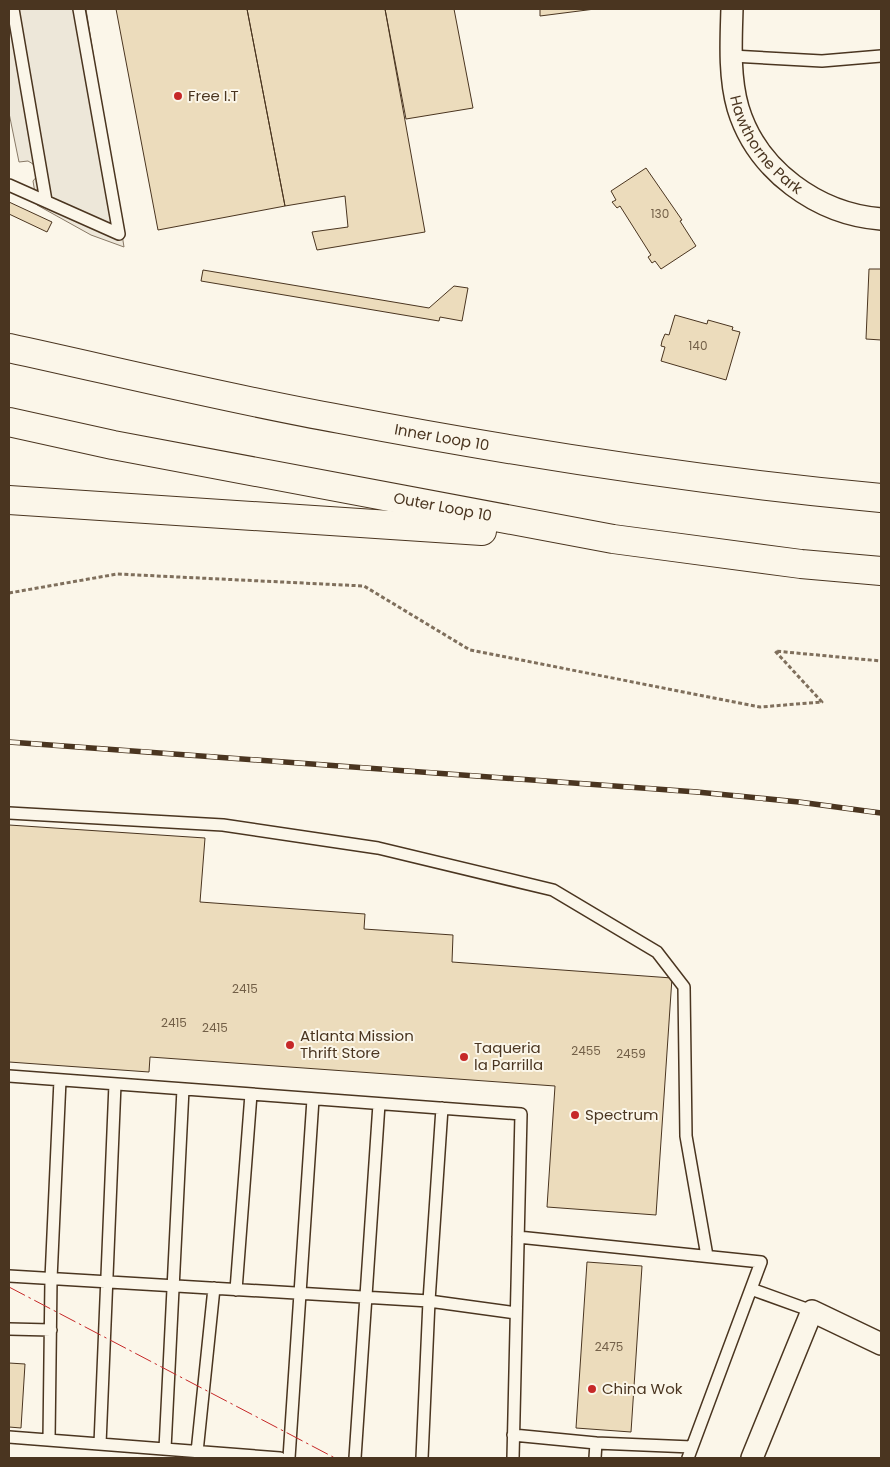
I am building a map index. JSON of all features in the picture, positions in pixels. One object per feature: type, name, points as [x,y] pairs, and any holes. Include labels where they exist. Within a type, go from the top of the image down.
[{"type":"highway","name":"Inner Loop 10","points":[[9,348],[337,419],[499,448],[587,463],[767,486],[881,498]]},
{"type":"highway","name":"Outer Loop 10","points":[[9,422],[122,447],[613,540],[800,564],[881,571]]},
{"type":"highway","points":[[9,500],[613,540]]},
{"type":"street","name":"Hawthorne Park","points":[[732,9],[732,56],[738,108],[750,136],[768,162],[792,184],[815,201],[845,214],[881,219]]},
{"type":"street","points":[[752,1458],[812,1311],[881,1344]]},
{"type":"lane","points":[[13,9],[46,202]]},
{"type":"lane","points":[[9,185],[120,234],[79,9]]},
{"type":"lane","points":[[732,56],[822,61],[881,56]]},
{"type":"lane","points":[[9,813],[223,825],[378,848],[553,890],[656,952],[684,987],[686,1136],[707,1256]]},
{"type":"lane","points":[[9,1076],[521,1114],[512,1458]]},
{"type":"lane","points":[[49,1440],[51,1278],[60,1080]]},
{"type":"lane","points":[[100,1444],[116,1084]]},
{"type":"lane","points":[[164,1449],[183,1089]]},
{"type":"lane","points":[[236,1290],[251,1094]]},
{"type":"lane","points":[[289,1458],[313,1099]]},
{"type":"lane","points":[[355,1458],[379,1104]]},
{"type":"lane","points":[[422,1458],[429,1301],[442,1108]]},
{"type":"lane","points":[[518,1237],[761,1262],[688,1458]]},
{"type":"lane","points":[[9,1276],[429,1301],[516,1313]]},
{"type":"lane","points":[[197,1452],[214,1288]]},
{"type":"lane","points":[[751,1289],[812,1311]]},
{"type":"lane","points":[[9,1329],[50,1330]]},
{"type":"lane","points":[[513,1435],[596,1443],[692,1447]]},
{"type":"lane","points":[[9,1437],[280,1458]]},
{"type":"lane","points":[[595,1458],[596,1443]]},
{"type":"path","points":[[9,593],[117,574],[364,586],[470,650],[760,707],[822,702],[775,651],[881,661]]},
{"type":"shaded area","points":[[9,9],[86,9],[124,247],[91,235],[37,205],[33,181],[38,175],[33,164],[28,161],[19,162],[9,113]]},
{"type":"building","points":[[116,9],[247,9],[285,206],[158,230]]},
{"type":"building","points":[[247,9],[385,9],[425,232],[317,250],[312,232],[348,227],[345,196],[285,206]]},
{"type":"building","points":[[385,9],[454,9],[473,108],[406,119]]},
{"type":"building","points":[[540,9],[595,9],[540,16]]},
{"type":"building","points":[[646,168],[682,220],[680,221],[696,246],[661,269],[655,261],[652,263],[648,257],[651,255],[620,206],[617,208],[612,202],[616,200],[611,191]]},
{"type":"building","points":[[9,202],[52,222],[47,232],[9,214]]},
{"type":"building","points":[[869,269],[881,269],[881,340],[866,339]]},
{"type":"building","points":[[203,270],[429,308],[454,286],[468,288],[462,321],[440,317],[439,321],[201,281]]},
{"type":"building","points":[[675,315],[707,324],[708,320],[733,327],[732,330],[740,332],[726,380],[661,361],[665,347],[661,346],[662,341],[665,334],[669,335]]},
{"type":"building","points":[[9,825],[205,838],[200,902],[365,914],[364,929],[453,935],[452,962],[672,978],[656,1215],[547,1207],[555,1086],[150,1057],[149,1072],[9,1062]]},
{"type":"building","points":[[587,1262],[642,1266],[631,1432],[576,1428]]},
{"type":"building","points":[[9,1363],[25,1364],[21,1428],[9,1427]]},
{"type":"railway","points":[[9,742],[697,792],[799,802],[881,813]]},
{"type":"power","points":[[9,1287],[335,1458]]},
{"type":"place","name":"Free I.T","points":[[178,96]]},
{"type":"place","name":"Atlanta Mission Thrift Store","points":[[290,1045]]},
{"type":"place","name":"Taqueria la Parrilla","points":[[464,1057]]},
{"type":"place","name":"Spectrum","points":[[575,1115]]},
{"type":"place","name":"China Wok","points":[[592,1389]]}]
